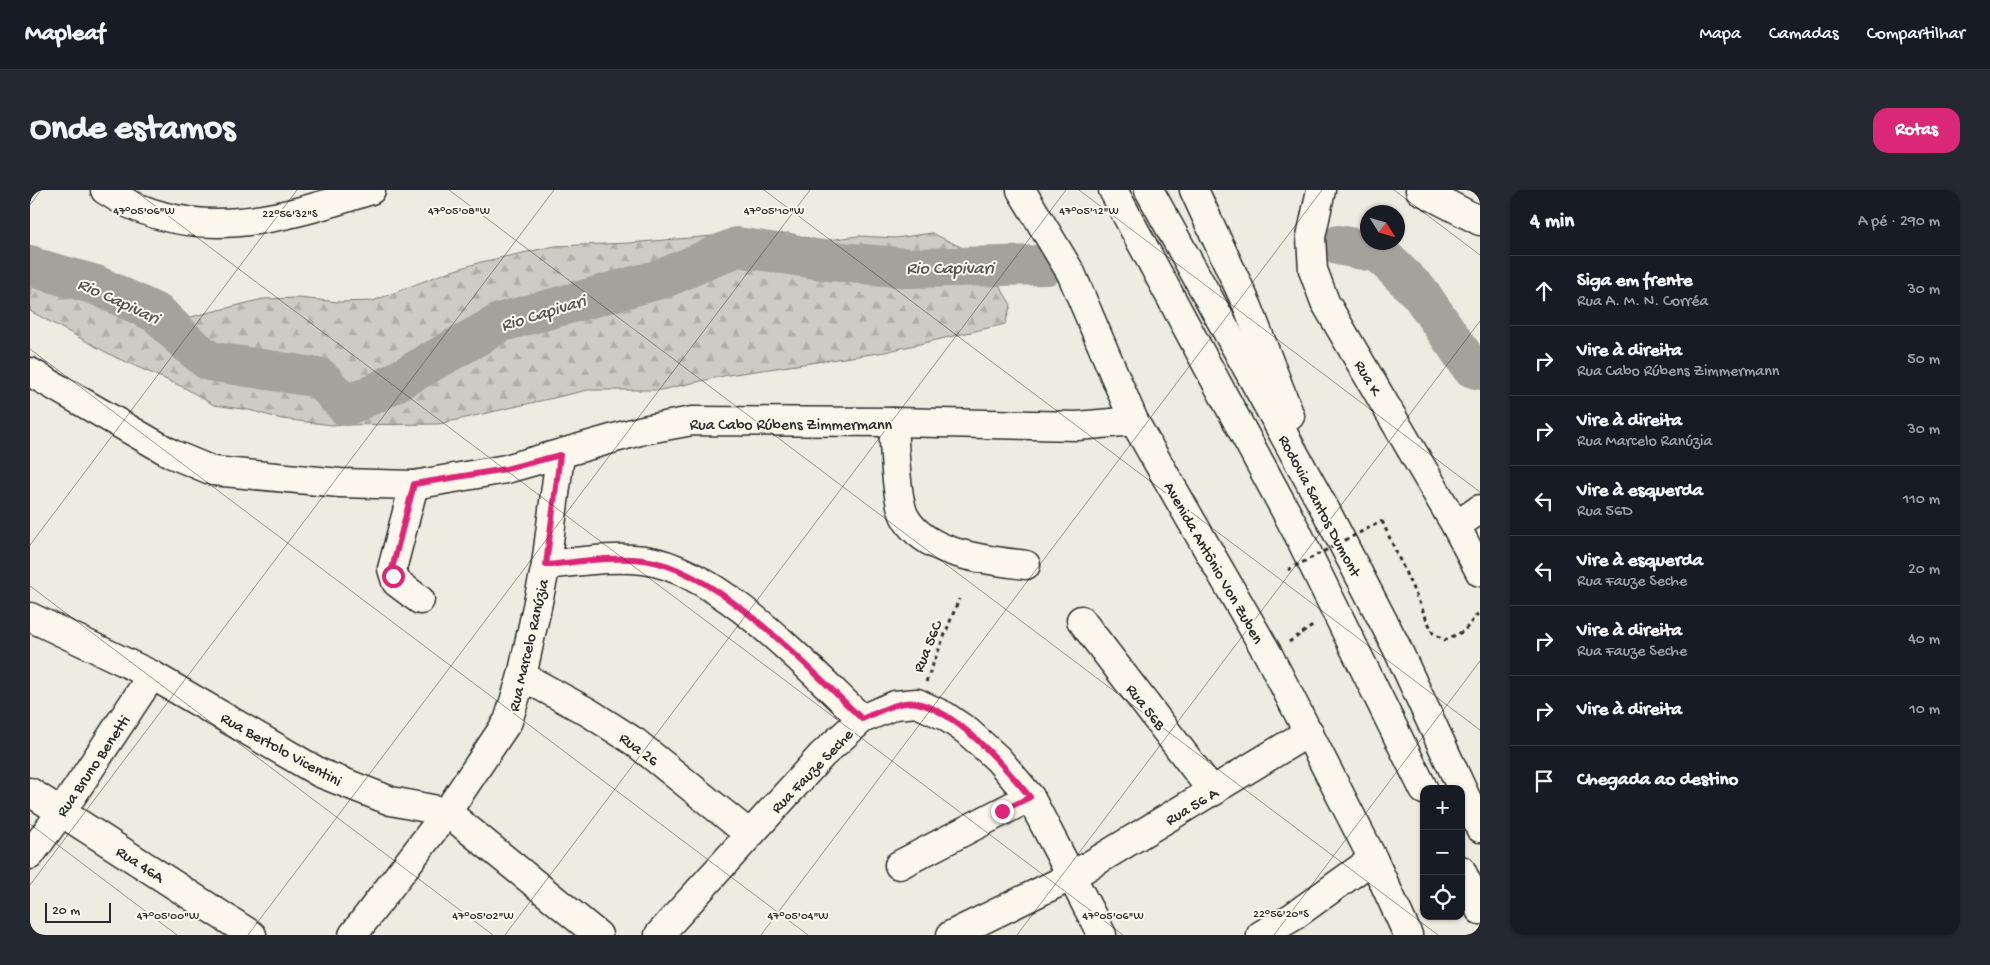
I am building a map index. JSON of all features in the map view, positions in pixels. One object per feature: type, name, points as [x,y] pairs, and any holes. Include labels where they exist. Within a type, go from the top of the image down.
[{"type":"main road","points":[[105,190],[154,216],[192,223],[252,222],[317,208],[372,190]]},
{"type":"main road","name":"Avenida Antônio Von Zuben","points":[[1021,190],[1071,273],[1134,421],[1269,656],[1373,859],[1408,935]]},
{"type":"main road","name":"Rodovia Santos Dumont","points":[[1149,190],[1327,514],[1396,646],[1480,828]]},
{"type":"main road","points":[[1194,190],[1248,307],[1327,514]]},
{"type":"main road","name":"Rua K","points":[[1321,190],[1311,237],[1313,270],[1325,302],[1456,526],[1480,572]]},
{"type":"main road","points":[[1420,190],[1480,221]]},
{"type":"main road","points":[[1115,196],[1298,534],[1422,785]]},
{"type":"main road","name":"Rua Cabo Rúbens Zimmermann","points":[[30,372],[172,454],[213,471],[340,483],[414,484],[506,469],[643,430],[692,422],[893,422],[1078,426],[1134,421]]},
{"type":"main road","points":[[893,422],[900,498],[904,516],[913,528],[925,538],[971,558],[1026,565]]},
{"type":"main road","name":"Rua Marcelo Ranúzia","points":[[352,935],[447,812],[508,721],[522,676],[546,565],[560,455]]},
{"type":"main road","points":[[414,484],[392,569],[396,582],[420,600]]},
{"type":"main road","points":[[1456,526],[1480,509]]},
{"type":"main road","points":[[546,565],[605,560],[645,560],[687,574],[739,605],[862,719]]},
{"type":"main road","name":"Rua Bertolo Vicentini","points":[[30,617],[152,675],[320,773],[391,801],[447,812],[598,935]]},
{"type":"main road","name":"Rua 56B","points":[[1081,620],[1213,792]]},
{"type":"main road","name":"Rua Bruno Benetti","points":[[30,855],[62,811],[152,675]]},
{"type":"main road","name":"Rua 26","points":[[522,676],[588,712],[635,742],[749,834]]},
{"type":"main road","points":[[917,703],[945,716],[967,731],[998,759],[1030,797],[1102,935]]},
{"type":"main road","name":"Rua Fauze Seche","points":[[659,935],[822,754],[862,719],[895,705],[917,703]]},
{"type":"main road","name":"Rua 56 A","points":[[951,935],[1072,876],[1309,732]]},
{"type":"main road","name":"Rua 46A","points":[[30,792],[252,935]]},
{"type":"main road","points":[[899,865],[1030,797]]},
{"type":"main road","points":[[1261,935],[1295,926],[1373,859]]},
{"type":"main road","points":[[1463,875],[1480,910]]},
{"type":"path","points":[[1292,578],[1288,570],[1382,521],[1433,633],[1445,640],[1458,634],[1464,631],[1480,611]]},
{"type":"path","name":"Rua 56C","points":[[917,703],[959,599]]},
{"type":"path","points":[[1269,656],[1315,626],[1311,618]]},
{"type":"green space","points":[[788,233],[821,241],[858,236],[896,238],[932,233],[969,251],[994,276],[1011,305],[1005,324],[885,352],[728,375],[661,390],[588,390],[439,424],[332,425],[282,419],[249,410],[214,405],[183,387],[117,358],[30,311],[30,246],[122,295],[155,309],[187,318],[263,299],[298,298],[339,302],[373,301],[445,273],[481,262],[555,246],[629,243],[713,236],[751,237]]},
{"type":"waterway","points":[[1338,245],[1379,253],[1420,293],[1471,367],[1480,370]]},
{"type":"waterway","name":"Rio Capivari","points":[[30,265],[96,285],[158,314],[187,343],[209,361],[320,378],[346,406],[376,393],[502,322],[664,278],[737,247],[829,261],[909,268],[1047,265]]},
{"type":"route","points":[[393,576],[392,569],[414,484],[506,469],[560,455],[546,565],[605,560],[645,560],[687,574],[739,605],[862,719],[895,705],[917,703],[945,716],[967,731],[998,759],[1030,797],[1002,811]]}]
